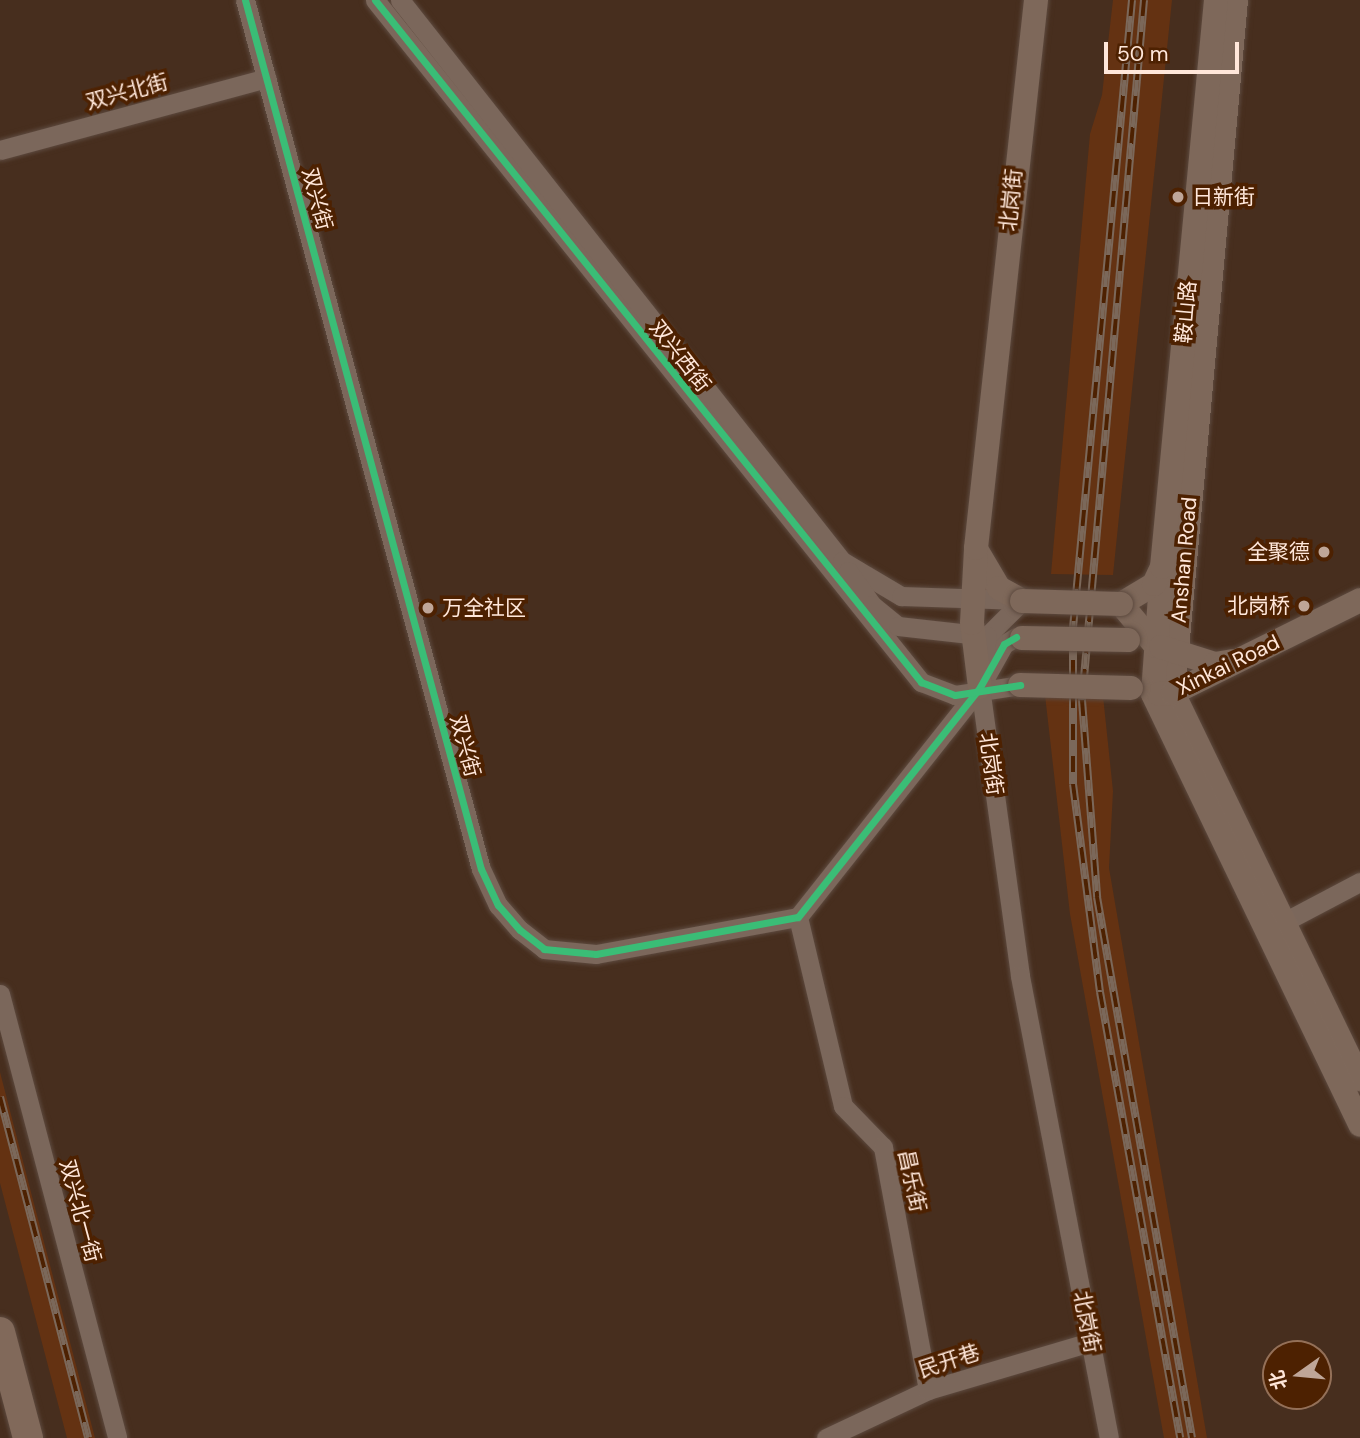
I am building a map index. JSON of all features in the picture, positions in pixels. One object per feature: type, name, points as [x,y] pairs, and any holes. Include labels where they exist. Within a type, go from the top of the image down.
[{"type":"highway","points":[[0,1332],[28,1438]]},
{"type":"main road","name":"北岗街","points":[[980,687],[980,636],[972,598],[976,548],[1036,0]]},
{"type":"main road","name":"鞍山路","points":[[1166,649],[1162,567],[1216,0]]},
{"type":"main road","name":"Anshan Road","points":[[1152,692],[1166,649],[1236,0]]},
{"type":"main road","points":[[976,548],[999,587],[1022,601],[1121,604],[1154,584],[1162,567]]},
{"type":"main road","name":"Xinkai Road","points":[[1152,692],[1241,660],[1360,600]]},
{"type":"main road","points":[[1121,604],[1166,649]]},
{"type":"main road","points":[[1019,638],[1128,640],[1215,664],[1241,660]]},
{"type":"main road","points":[[1020,685],[1152,692]]},
{"type":"main road","points":[[1152,692],[1360,1125]]},
{"type":"main road","points":[[1152,692],[1284,922],[1360,1079]]},
{"type":"street","name":"双兴街","points":[[245,0],[477,856],[498,905],[544,949],[566,954],[625,950],[798,917]]},
{"type":"street","name":"双兴西街","points":[[375,0],[867,620],[937,693],[959,712],[990,761]]},
{"type":"street","name":"双兴西街","points":[[400,0],[842,561],[901,596],[1022,601]]},
{"type":"street","name":"双兴北街","points":[[0,150],[266,78]]},
{"type":"street","points":[[842,561],[887,620],[922,632]]},
{"type":"street","points":[[980,636],[1022,601]]},
{"type":"street","points":[[867,620],[897,636],[922,632],[1019,638]]},
{"type":"street","points":[[798,917],[980,687],[1004,644],[1019,638]]},
{"type":"street","points":[[937,693],[1020,685]]},
{"type":"street","name":"北岗街","points":[[980,687],[1020,976],[1109,1438]]},
{"type":"street","points":[[1284,922],[1360,882]]},
{"type":"street","name":"昌乐街","points":[[798,917],[843,1106],[883,1147],[928,1390]]},
{"type":"street","name":"双兴北一街","points":[[0,994],[117,1438]]},
{"type":"street","name":"民开巷","points":[[826,1438],[928,1390],[1090,1342]]},
{"type":"shaded area","points":[[1113,0],[1172,0],[1113,575],[1051,574],[1090,134],[1102,95]]},
{"type":"shaded area","points":[[1045,695],[1103,696],[1113,791],[1109,868],[1207,1438],[1164,1438],[1070,914]]},
{"type":"shaded area","points":[[0,1072],[95,1438],[67,1438],[0,1183]]},
{"type":"railway","points":[[1132,0],[1073,628],[1073,784],[1100,992],[1180,1438]]},
{"type":"railway","points":[[1144,0],[1082,700],[1097,897],[1192,1438]]},
{"type":"railway","points":[[0,1097],[88,1438]]},
{"type":"cycle path","points":[[245,0],[481,869],[498,905],[520,930],[544,949],[596,954],[798,917],[980,687],[1004,644],[1016,637]]},
{"type":"cycle path","points":[[375,0],[921,682],[955,695],[1020,685]]},
{"type":"place","name":"日新街","points":[[1178,197]]},
{"type":"place","name":"全聚德","points":[[1324,552]]},
{"type":"place","name":"北岗桥","points":[[1304,606]]},
{"type":"place","name":"万全社区","points":[[428,608]]}]
